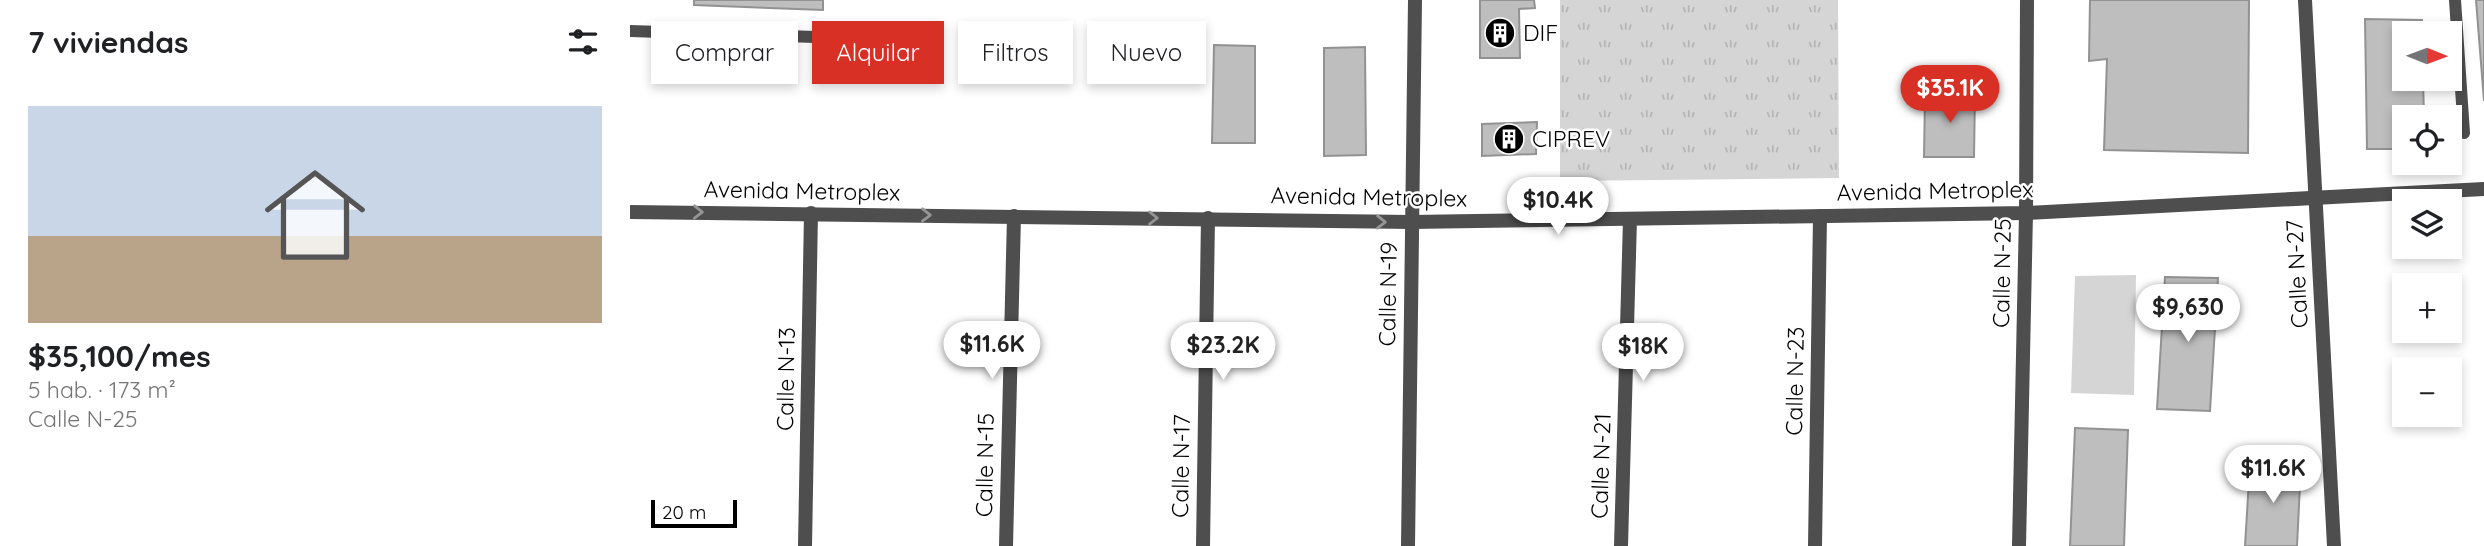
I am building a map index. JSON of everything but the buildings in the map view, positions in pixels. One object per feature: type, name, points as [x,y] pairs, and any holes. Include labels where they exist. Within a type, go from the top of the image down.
[{"type":"street","name":"Calle N-19","points":[[1408,546],[1415,0]]},
{"type":"street","name":"Calle N-25","points":[[2018,546],[2026,213],[2027,0]]},
{"type":"street","name":"Calle N-27","points":[[2305,0],[2334,546]]},
{"type":"street","name":"Avenida Metroplex","points":[[630,212],[1411,222],[2026,213],[2484,189]]},
{"type":"street","name":"Calle N-13","points":[[806,546],[811,213]]},
{"type":"street","name":"Calle N-15","points":[[1006,546],[1014,216]]},
{"type":"street","name":"Calle N-23","points":[[1815,546],[1820,216]]},
{"type":"street","name":"Calle N-17","points":[[1203,546],[1208,218]]},
{"type":"street","name":"Calle N-21","points":[[1621,546],[1630,219]]},
{"type":"lane","points":[[2455,0],[2464,133]]},
{"type":"lane","points":[[630,31],[812,37]]},
{"type":"green space","points":[[1560,0],[1838,0],[1839,178],[1560,181]]},
{"type":"green space","points":[[2136,275],[2134,395],[2071,393],[2075,276]]},
{"type":"place","name":"DIF","points":[[1500,33]]},
{"type":"place","name":"CIPREV","points":[[1509,139]]}]
